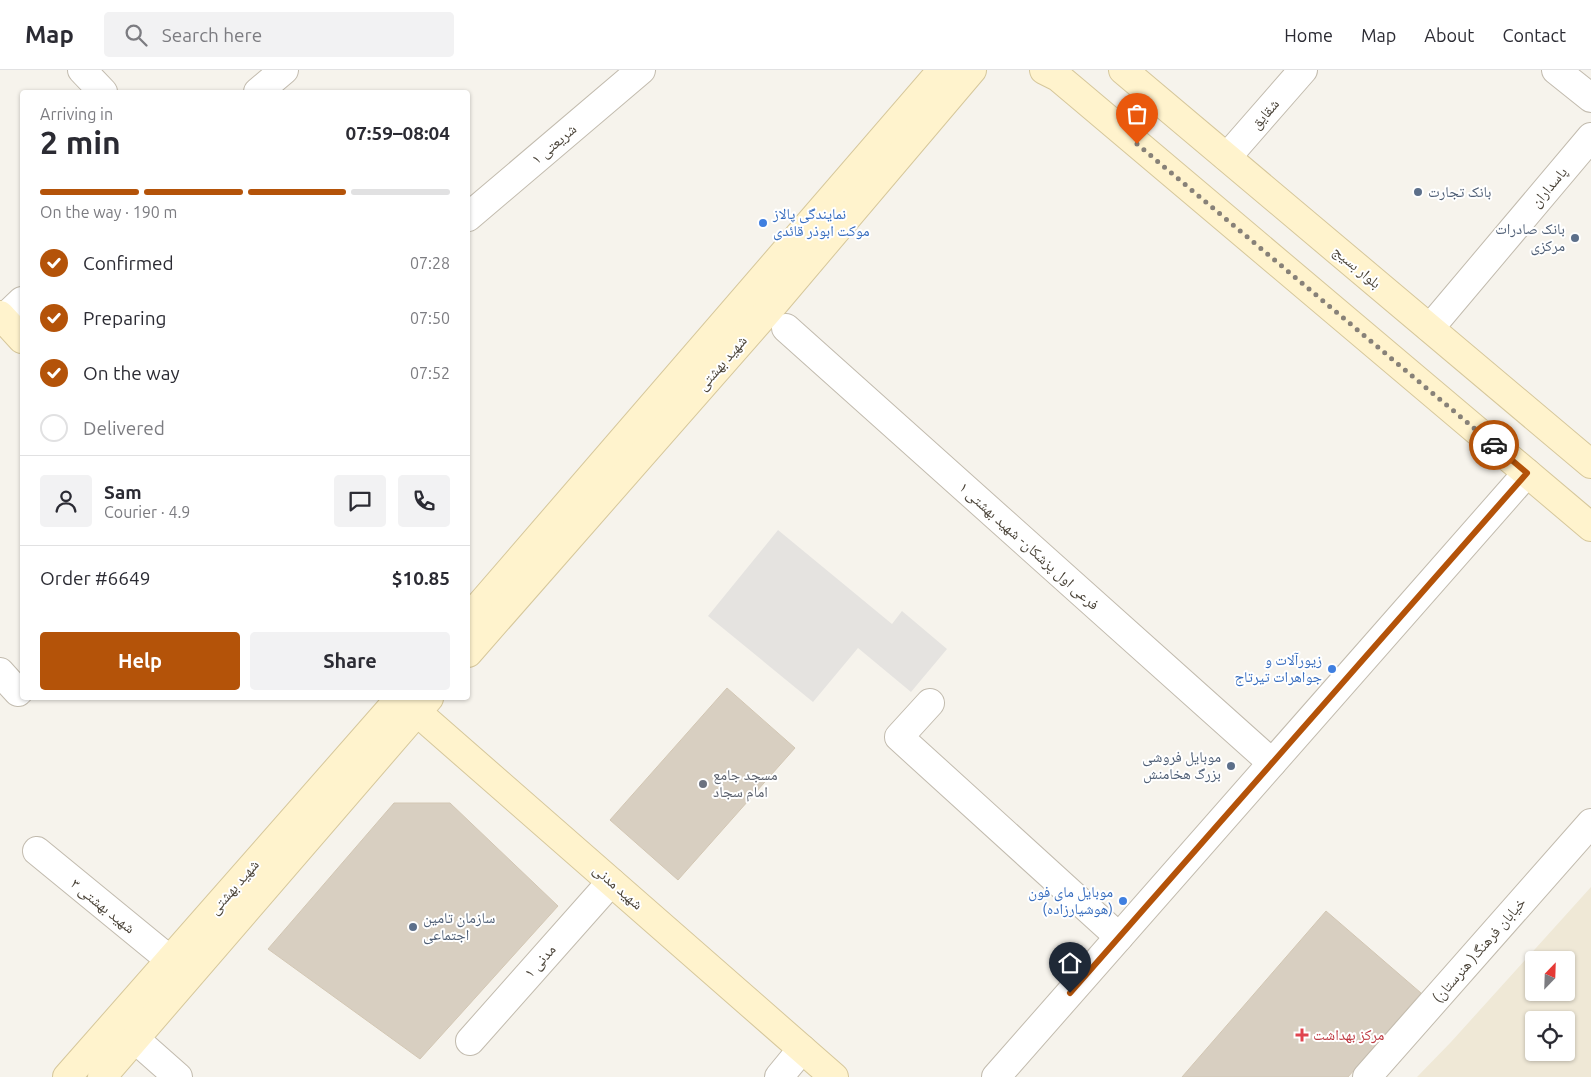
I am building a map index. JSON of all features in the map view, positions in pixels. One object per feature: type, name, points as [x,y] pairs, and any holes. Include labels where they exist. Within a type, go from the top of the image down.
[{"type":"main road","name":"شهید بهشتی","points":[[470,617],[942,70]]},
{"type":"main road","name":"شهید بهشتی","points":[[470,651],[767,312],[972,70]]},
{"type":"main road","points":[[1044,70],[1058,77],[1591,527]]},
{"type":"main road","name":"بلوار بسیج","points":[[1124,70],[1591,464]]},
{"type":"main road","points":[[8,312],[20,335]]},
{"type":"main road","name":"شهید بهشتی","points":[[67,1077],[170,960],[412,701]]},
{"type":"main road","name":"شهید بهشتی","points":[[102,1077],[412,701]]},
{"type":"main road","name":"شهید مدنی","points":[[412,701],[611,882],[834,1077]]},
{"type":"street","points":[[82,70],[101,90]]},
{"type":"street","points":[[260,90],[284,70]]},
{"type":"street","name":"شریعتی ۱","points":[[470,216],[641,70]]},
{"type":"street","name":"شقایق","points":[[1227,157],[1303,70]]},
{"type":"street","points":[[1556,70],[1591,98]]},
{"type":"street","name":"پاسداران","points":[[1430,328],[1591,137]]},
{"type":"street","name":"فرعی اول پزشکان- شهید بهشتی ۱","points":[[786,328],[1272,763]]},
{"type":"street","points":[[996,1077],[1527,473]]},
{"type":"street","points":[[0,672],[18,692],[20,690]]},
{"type":"street","points":[[930,703],[899,737],[1119,937]]},
{"type":"street","name":"خیابان فرهنگ( هنرستان)","points":[[1367,1077],[1591,824]]},
{"type":"street","name":"شهید بهشتی ۳","points":[[37,851],[170,960]]},
{"type":"street","name":"مدنی ۱","points":[[470,1041],[611,882]]},
{"type":"street","points":[[135,1039],[178,1077]]},
{"type":"street","points":[[779,1077],[802,1049]]},
{"type":"shaded area","points":[[778,530],[892,624],[902,611],[947,649],[911,692],[858,648],[813,702],[708,616]]},
{"type":"shaded area","points":[[1591,887],[1591,1077],[1417,1077],[1525,960],[1525,1001],[1575,1001],[1575,951],[1533,951]]},
{"type":"building","name":"مسجد جامع امام سجاد","points":[[727,688],[795,748],[678,880],[610,820]]},
{"type":"building","name":"سازمان تامین اجتماعی","points":[[394,803],[450,803],[558,906],[420,1059],[268,949]]},
{"type":"building","name":"مرکز بهداشت","points":[[1326,911],[1421,993],[1348,1077],[1182,1077]]},
{"type":"way so far","points":[[1137,144],[1494,445]]},
{"type":"place","name":"بانک تجارت","points":[[1418,192]]},
{"type":"place","name":"نمایندگی پالاز موکت ابوذر قائدی","points":[[763,223]]},
{"type":"place","name":"بانک صادرات مرکزی","points":[[1575,238]]},
{"type":"place","name":"زیورآلات و جواهرات تیرتاج","points":[[1332,669]]},
{"type":"place","name":"موبایل فروشی بزرگ هخامنش","points":[[1231,766]]},
{"type":"place","name":"مسجد جامع امام سجاد","points":[[703,784]]},
{"type":"place","name":"موبایل مای فون (هوشیارزاده)","points":[[1123,901]]},
{"type":"place","name":"سازمان تامین اجتماعی","points":[[413,927]]},
{"type":"place","name":"مرکز بهداشت","points":[[1302,1035]]},
{"type":"route","points":[[1070,993],[1527,473],[1494,445]]}]
